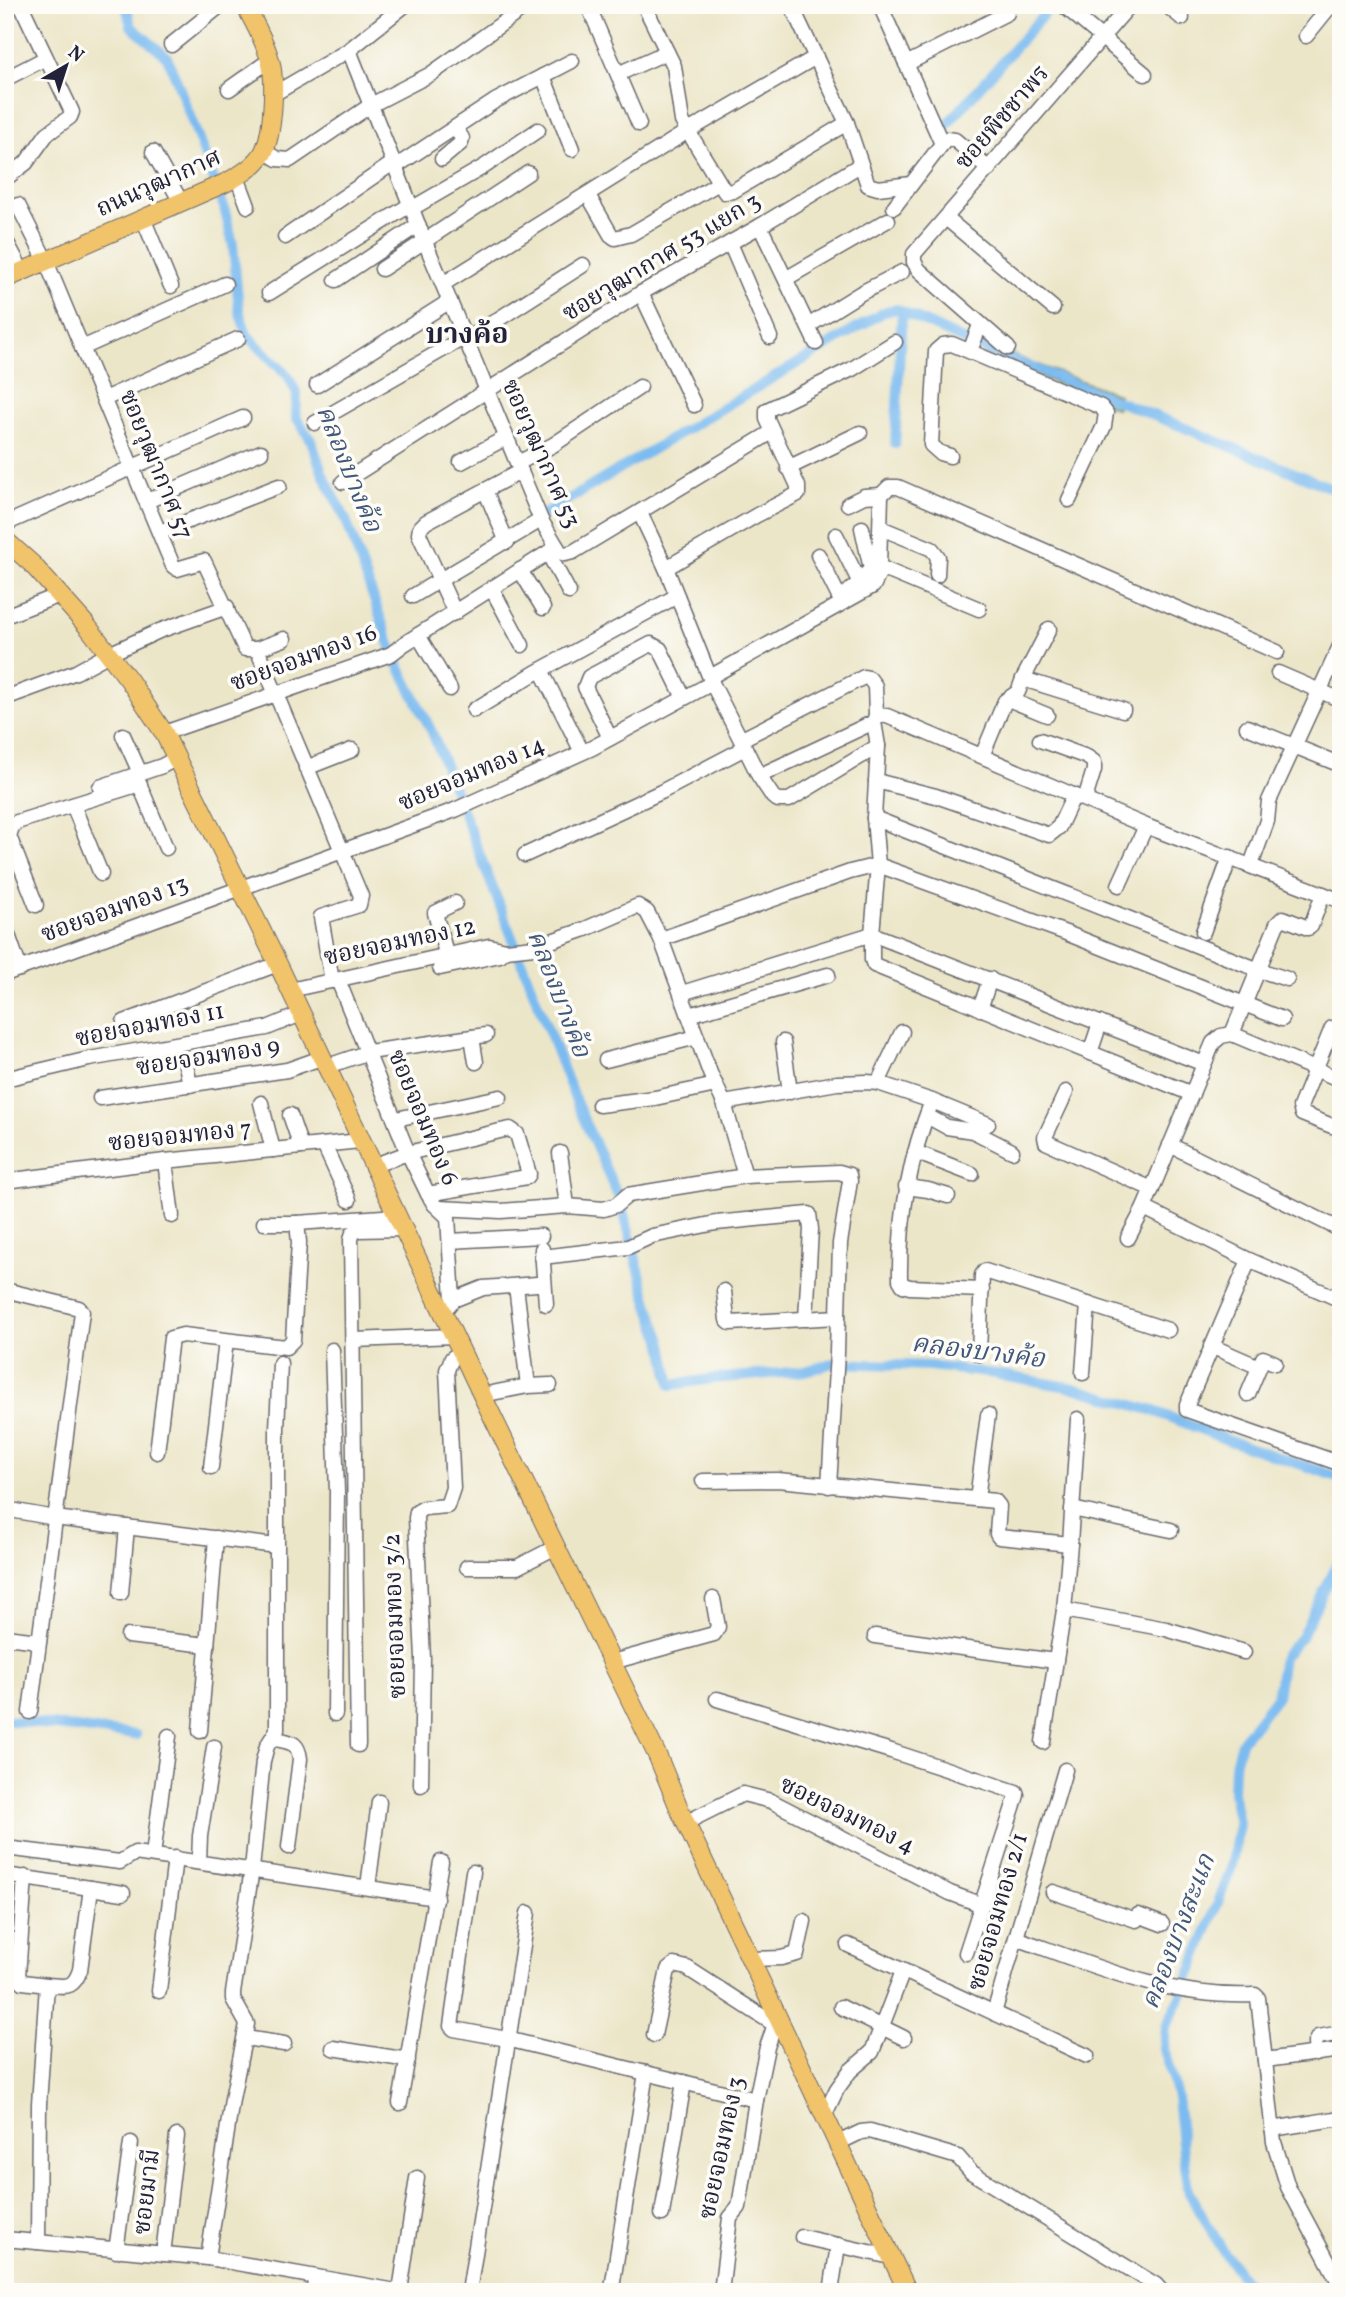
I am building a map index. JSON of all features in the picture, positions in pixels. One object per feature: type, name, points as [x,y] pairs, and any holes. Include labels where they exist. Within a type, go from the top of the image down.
[{"type":"main road","points":[[245,5],[270,60],[273,79],[268,137],[264,150]]},
{"type":"main road","name":"ถนนวุฒากาศ","points":[[13,275],[225,183],[259,159],[264,150]]},
{"type":"main road","points":[[5,540],[32,564],[109,654],[164,733],[177,758],[278,964],[372,1166],[400,1222],[448,1306],[458,1344],[658,1757],[685,1823],[751,1959],[776,2020],[908,2292]]},
{"type":"street","points":[[5,179],[26,163],[47,135],[70,117],[72,112],[21,5]]},
{"type":"street","points":[[171,45],[221,5]]},
{"type":"street","points":[[272,95],[349,50],[405,5]]},
{"type":"street","points":[[264,150],[277,159],[290,160],[371,105],[431,74],[528,5]]},
{"type":"street","points":[[588,5],[639,124]]},
{"type":"street","points":[[644,5],[674,66],[680,116],[725,192],[733,191],[847,123]]},
{"type":"street","points":[[791,5],[847,123],[866,181],[873,188],[911,184]]},
{"type":"street","points":[[1063,5],[1145,74]]},
{"type":"street","name":"ซอยพิชชาพร","points":[[980,325],[919,270],[914,262],[919,247],[947,219],[1130,5]]},
{"type":"street","points":[[1166,5],[1182,18]]},
{"type":"street","points":[[1306,37],[1331,5]]},
{"type":"street","points":[[880,6],[942,144]]},
{"type":"street","points":[[906,64],[1007,13]]},
{"type":"street","name":"ซอยวุฒากาศ 53","points":[[349,50],[410,207],[552,550],[565,554],[573,552],[772,432]]},
{"type":"street","points":[[618,74],[667,52]]},
{"type":"street","points":[[443,284],[688,131],[816,57]]},
{"type":"street","points":[[5,79],[46,58]]},
{"type":"street","points":[[229,89],[270,60]]},
{"type":"street","points":[[285,237],[495,101],[572,61]]},
{"type":"street","points":[[542,76],[572,149]]},
{"type":"street","points":[[442,159],[461,143],[462,138],[455,128]]},
{"type":"street","points":[[269,293],[410,207],[485,166],[538,130]]},
{"type":"street","points":[[787,278],[891,214],[946,139],[955,140],[989,169]]},
{"type":"street","points":[[153,152],[181,202]]},
{"type":"street","name":"ซอยวุฒากาศ 53 แยก 3","points":[[344,482],[641,293],[760,226],[860,165]]},
{"type":"street","points":[[382,269],[528,173]]},
{"type":"street","points":[[225,183],[248,206]]},
{"type":"street","points":[[588,195],[615,238],[631,234],[719,183]]},
{"type":"street","name":"ซอยวุฒากาศ 57","points":[[18,205],[61,286],[82,348],[173,566],[177,569],[204,561],[245,649],[257,649]]},
{"type":"street","points":[[143,218],[171,286]]},
{"type":"street","points":[[947,219],[1053,308]]},
{"type":"street","points":[[335,280],[418,225]]},
{"type":"street","points":[[760,226],[816,343]]},
{"type":"street","points":[[5,239],[13,275]]},
{"type":"street","points":[[730,243],[770,337]]},
{"type":"street","points":[[315,423],[465,339],[583,265]]},
{"type":"street","points":[[808,326],[861,293],[902,272]]},
{"type":"street","points":[[82,348],[225,284]]},
{"type":"street","points":[[641,293],[694,405]]},
{"type":"street","points":[[317,385],[450,301]]},
{"type":"street","points":[[970,351],[980,325],[1008,348]]},
{"type":"street","points":[[104,399],[238,339]]},
{"type":"street","points":[[666,568],[797,494],[798,486],[772,432],[767,410],[852,369],[895,342]]},
{"type":"street","points":[[950,456],[940,453],[931,445],[936,351],[943,345],[952,344],[1101,407],[1106,413],[1104,426],[1069,500]]},
{"type":"street","points":[[455,613],[419,534],[420,528],[426,522],[485,490],[640,387]]},
{"type":"street","points":[[5,524],[243,418]]},
{"type":"street","points":[[788,468],[859,433]]},
{"type":"street","points":[[461,462],[507,437]]},
{"type":"street","points":[[147,501],[261,452]]},
{"type":"street","points":[[160,532],[279,486]]},
{"type":"street","points":[[835,604],[873,586],[879,567],[881,495],[889,487],[898,487],[1278,652]]},
{"type":"street","points":[[485,490],[507,542]]},
{"type":"street","points":[[848,504],[872,494],[881,495]]},
{"type":"street","points":[[640,513],[666,568],[711,680],[759,776],[773,797],[789,800],[878,746]]},
{"type":"street","points":[[413,596],[541,520]]},
{"type":"street","points":[[835,604],[855,588],[871,569],[862,528]]},
{"type":"street","points":[[881,528],[932,549],[939,556],[937,575]]},
{"type":"street","points":[[836,535],[859,580]]},
{"type":"street","points":[[552,550],[569,592]]},
{"type":"street","name":"ซอยจอมทอง 16","points":[[164,733],[391,654],[552,550]]},
{"type":"street","points":[[818,555],[835,604]]},
{"type":"street","points":[[879,567],[979,610]]},
{"type":"street","points":[[520,570],[543,608]]},
{"type":"street","points":[[492,589],[522,645]]},
{"type":"street","points":[[5,616],[60,595]]},
{"type":"street","points":[[474,710],[677,596]]},
{"type":"street","name":"ซอยจอมทอง 14","points":[[241,889],[471,804],[582,752],[684,696],[835,604]]},
{"type":"street","points":[[5,698],[76,672],[159,631],[227,607]]},
{"type":"street","points":[[982,756],[1008,699],[1018,692],[1049,629]]},
{"type":"street","points":[[418,635],[450,689]]},
{"type":"street","points":[[284,639],[257,649],[341,852]]},
{"type":"street","points":[[610,738],[585,687],[589,677],[651,644],[660,649],[684,696]]},
{"type":"street","points":[[1251,865],[1267,821],[1269,801],[1341,644]]},
{"type":"street","points":[[541,670],[582,752]]},
{"type":"street","points":[[1278,673],[1341,700]]},
{"type":"street","points":[[525,855],[662,792],[864,677],[869,678],[875,686],[878,746],[874,818],[878,865],[872,960],[880,969],[1192,1094]]},
{"type":"street","points":[[1023,679],[1123,710]]},
{"type":"street","points":[[1008,699],[1047,715]]},
{"type":"street","points":[[759,776],[875,718],[887,716],[1146,826],[1341,901]]},
{"type":"street","points":[[1247,727],[1341,765]]},
{"type":"street","points":[[123,735],[166,848]]},
{"type":"street","points":[[876,781],[947,800],[1044,835],[1054,833],[1079,797],[1094,770],[1094,762],[1040,740]]},
{"type":"street","points":[[306,768],[352,750]]},
{"type":"street","points":[[36,905],[9,836],[17,822],[73,805],[177,758]]},
{"type":"street","points":[[5,818],[139,777]]},
{"type":"street","points":[[73,805],[101,874]]},
{"type":"street","points":[[874,818],[1287,979]]},
{"type":"street","points":[[1119,885],[1146,826]]},
{"type":"street","name":"ซอยจอมทอง 6","points":[[341,852],[362,901],[359,905],[321,918],[337,983],[369,1052],[408,1153],[428,1194],[448,1217],[448,1306]]},
{"type":"street","points":[[1203,932],[1230,857]]},
{"type":"street","points":[[745,1176],[724,1102],[696,1037],[661,939],[850,872],[878,865],[1066,933],[1282,1018]]},
{"type":"street","name":"ซอยจอมทอง 13","points":[[5,974],[241,889]]},
{"type":"street","points":[[1232,1034],[1280,921],[1283,918],[1308,928],[1323,894]]},
{"type":"street","points":[[447,957],[435,913],[455,903]]},
{"type":"street","name":"ซอยจอมทอง 12","points":[[295,1001],[337,983],[489,946],[510,949],[534,947],[583,930],[638,906],[647,912],[661,939]]},
{"type":"street","points":[[6,929],[20,969]]},
{"type":"street","points":[[682,993],[872,934],[1204,1064]]},
{"type":"street","points":[[337,983],[469,962],[500,955],[510,949]]},
{"type":"street","points":[[124,1022],[278,964]]},
{"type":"street","points":[[689,1015],[828,975]]},
{"type":"street","points":[[980,1009],[990,979]]},
{"type":"street","name":"ซอยจอมทอง 11","points":[[5,1079],[89,1059],[267,1027],[295,1001]]},
{"type":"street","points":[[1090,1053],[1100,1023]]},
{"type":"street","points":[[1332,1028],[1301,1102],[1300,1111],[1332,1126]]},
{"type":"street","points":[[878,1083],[902,1032]]},
{"type":"street","points":[[1128,1238],[1144,1208],[1213,1043],[1221,1036],[1232,1034],[1341,1080]]},
{"type":"street","name":"ซอยจอมทอง 9","points":[[100,1098],[287,1070],[369,1052],[479,1036],[476,1062]]},
{"type":"street","points":[[606,1060],[696,1037]]},
{"type":"street","points":[[783,1042],[790,1092]]},
{"type":"street","points":[[185,1060],[190,1084]]},
{"type":"street","points":[[724,1102],[837,1083],[878,1083],[930,1108],[988,1124]]},
{"type":"street","points":[[599,1105],[655,1098],[716,1085]]},
{"type":"street","points":[[1066,1092],[1045,1137],[1046,1142],[1152,1189]]},
{"type":"street","points":[[396,1119],[500,1097]]},
{"type":"street","points":[[261,1103],[273,1150]]},
{"type":"street","points":[[930,1108],[947,1127],[973,1131],[1012,1151]]},
{"type":"street","points":[[930,1108],[906,1187],[900,1280],[903,1285],[910,1287],[982,1290]]},
{"type":"street","points":[[290,1115],[301,1147]]},
{"type":"street","points":[[372,1166],[408,1153],[510,1129],[516,1134],[529,1174],[522,1179],[428,1194]]},
{"type":"street","name":"ซอยจอมทอง 7","points":[[5,1181],[360,1141]]},
{"type":"street","points":[[324,1145],[349,1200]]},
{"type":"street","points":[[1170,1145],[1341,1230]]},
{"type":"street","points":[[915,1152],[972,1174]]},
{"type":"street","points":[[559,1153],[567,1206]]},
{"type":"street","points":[[165,1161],[172,1216]]},
{"type":"street","points":[[439,1208],[501,1211],[567,1206],[604,1209],[628,1195],[745,1176],[839,1172],[849,1175],[840,1244],[829,1486]]},
{"type":"street","points":[[906,1187],[948,1196]]},
{"type":"street","points":[[1144,1208],[1249,1260],[1341,1300]]},
{"type":"street","points":[[542,1257],[632,1245],[652,1236],[716,1223],[809,1214],[811,1229],[806,1319]]},
{"type":"street","points":[[264,1223],[400,1222]]},
{"type":"street","points":[[358,1745],[351,1238],[358,1230],[400,1222]]},
{"type":"street","points":[[157,1452],[171,1338],[183,1335],[270,1347],[286,1347],[292,1343],[299,1242],[297,1223]]},
{"type":"street","points":[[450,1241],[540,1231],[546,1304]]},
{"type":"street","points":[[1249,1260],[1210,1346],[1187,1405],[1188,1410],[1341,1464]]},
{"type":"street","points":[[979,1354],[982,1275],[985,1271],[1168,1331]]},
{"type":"street","points":[[448,1306],[482,1288],[537,1284]]},
{"type":"street","points":[[516,1286],[528,1386]]},
{"type":"street","points":[[5,1290],[79,1308],[82,1312],[30,1712]]},
{"type":"street","points":[[724,1291],[727,1320],[730,1323],[838,1317]]},
{"type":"street","points":[[1083,1373],[1088,1304]]},
{"type":"street","points":[[354,1340],[458,1344]]},
{"type":"street","points":[[211,1467],[226,1341]]},
{"type":"street","name":"ซอยจอมทอง 3/2","points":[[421,1784],[423,1658],[416,1518],[417,1512],[424,1508],[447,1506],[451,1497],[453,1488],[447,1370],[458,1344]]},
{"type":"street","points":[[1210,1346],[1259,1367]]},
{"type":"street","points":[[332,1350],[337,1492],[335,1714]]},
{"type":"street","points":[[1248,1394],[1265,1358],[1275,1363]]},
{"type":"street","points":[[208,2258],[232,2099],[247,2024],[233,1995],[252,1869],[263,1761],[267,1746],[276,1730],[280,1363]]},
{"type":"street","points":[[482,1395],[528,1386],[550,1385]]},
{"type":"street","points":[[977,1499],[988,1415]]},
{"type":"street","points":[[1042,1742],[1064,1610],[1078,1419]]},
{"type":"street","points":[[703,1481],[778,1480],[977,1499],[998,1503],[999,1537],[1070,1544]]},
{"type":"street","points":[[337,1492],[355,1491]]},
{"type":"street","points":[[5,1509],[55,1518],[276,1546]]},
{"type":"street","points":[[1072,1509],[1171,1530]]},
{"type":"street","points":[[121,1593],[127,1527]]},
{"type":"street","points":[[200,1731],[216,1538]]},
{"type":"street","points":[[467,1567],[517,1567],[556,1547]]},
{"type":"street","points":[[612,1662],[714,1634],[718,1627],[713,1600]]},
{"type":"street","points":[[1064,1610],[1167,1629],[1244,1652]]},
{"type":"street","points":[[128,1636],[207,1645]]},
{"type":"street","points":[[875,1636],[1055,1661]]},
{"type":"street","points":[[5,1637],[39,1641]]},
{"type":"street","points":[[717,1699],[1013,1789],[1017,1795],[966,1953]]},
{"type":"street","points":[[153,1856],[169,1736]]},
{"type":"street","points":[[273,1738],[293,1744],[299,1750],[289,1847]]},
{"type":"street","points":[[199,1862],[200,1836],[214,1747]]},
{"type":"street","name":"ซอยจอมทอง 2/1","points":[[848,1945],[994,2013],[1065,1770]]},
{"type":"street","name":"ซอยจอมทอง 4","points":[[685,1823],[743,1794],[771,1801],[950,1893],[982,1905]]},
{"type":"street","points":[[368,1887],[379,1802]]},
{"type":"street","points":[[5,1848],[120,1862],[135,1853],[436,1898]]},
{"type":"street","points":[[159,1991],[175,1858]]},
{"type":"street","points":[[400,2103],[441,1862]]},
{"type":"street","points":[[473,1872],[452,2025],[454,2029],[507,2039],[756,2100]]},
{"type":"street","points":[[5,1875],[123,1893]]},
{"type":"street","points":[[24,1877],[18,1976],[23,1982],[69,1986],[75,1982],[80,1970],[91,1888]]},
{"type":"street","points":[[1054,1892],[1162,1924]]},
{"type":"street","points":[[469,2292],[528,1913]]},
{"type":"street","points":[[751,1959],[781,1958],[797,1954],[804,1921]]},
{"type":"street","points":[[1016,1938],[1118,1974],[1187,1992],[1255,1995],[1259,2001],[1272,2129],[1288,2188],[1341,2286]]},
{"type":"street","points":[[654,2035],[668,1970],[674,1965],[687,1968],[776,2020]]},
{"type":"street","points":[[824,2116],[837,2089],[850,2071],[872,2052],[903,1971]]},
{"type":"street","points":[[38,2242],[39,2104],[47,1985]]},
{"type":"street","points":[[841,2007],[904,2038]]},
{"type":"street","points":[[994,2013],[1087,2056]]},
{"type":"street","name":"ซอยจอมทอง 3","points":[[721,2292],[730,2218],[739,2207],[756,2100],[776,2020]]},
{"type":"street","points":[[1316,2053],[1315,2043],[1318,2037],[1341,2033]]},
{"type":"street","points":[[245,2038],[284,2044]]},
{"type":"street","points":[[333,2048],[408,2060]]},
{"type":"street","points":[[1265,2060],[1341,2050]]},
{"type":"street","points":[[611,2288],[646,2073]]},
{"type":"street","points":[[662,2214],[684,2082]]},
{"type":"street","points":[[1272,2129],[1341,2118]]},
{"type":"street","points":[[838,2143],[861,2132],[870,2131],[958,2157],[971,2172],[1156,2285],[1162,2292]]},
{"type":"street","name":"ซอยมามี","points":[[163,2254],[177,2136]]},
{"type":"street","points":[[116,2251],[131,2143]]},
{"type":"street","points":[[5,2239],[208,2258],[325,2282],[398,2291],[417,2178]]},
{"type":"street","points":[[802,2237],[891,2257]]},
{"type":"street","points":[[831,2292],[838,2245]]},
{"type":"street","points":[[313,2292],[325,2282]]},
{"type":"green space","points":[[986,343],[1119,395],[1116,408],[983,353]]},
{"type":"waterway","name":"คลองบางค้อ","points":[[126,5],[131,26],[167,57],[177,81],[224,207],[233,245],[239,310],[247,335],[288,376],[297,394],[296,417],[311,440],[322,472],[346,520],[394,656],[432,732],[577,1104],[621,1203],[647,1300],[663,1344],[671,1385],[805,1371],[833,1363],[930,1366],[995,1374],[1074,1388],[1154,1411],[1230,1441],[1341,1478]]},
{"type":"waterway","points":[[945,127],[1052,5]]},
{"type":"waterway","points":[[544,514],[884,312],[897,309],[965,341]]},
{"type":"waterway","points":[[895,444],[902,312]]},
{"type":"waterway","points":[[980,347],[1341,492]]},
{"type":"waterway","name":"คลองบางสะแก","points":[[1253,2292],[1224,2252],[1189,2193],[1177,2097],[1164,2049],[1166,2026],[1182,1995],[1231,1869],[1239,1824],[1233,1792],[1234,1767],[1241,1742],[1277,1696],[1283,1657],[1301,1637],[1341,1557]]},
{"type":"waterway","points":[[5,1720],[136,1735]]},
{"type":"district","name":"บางค้อ","points":[[467,335]]}]
